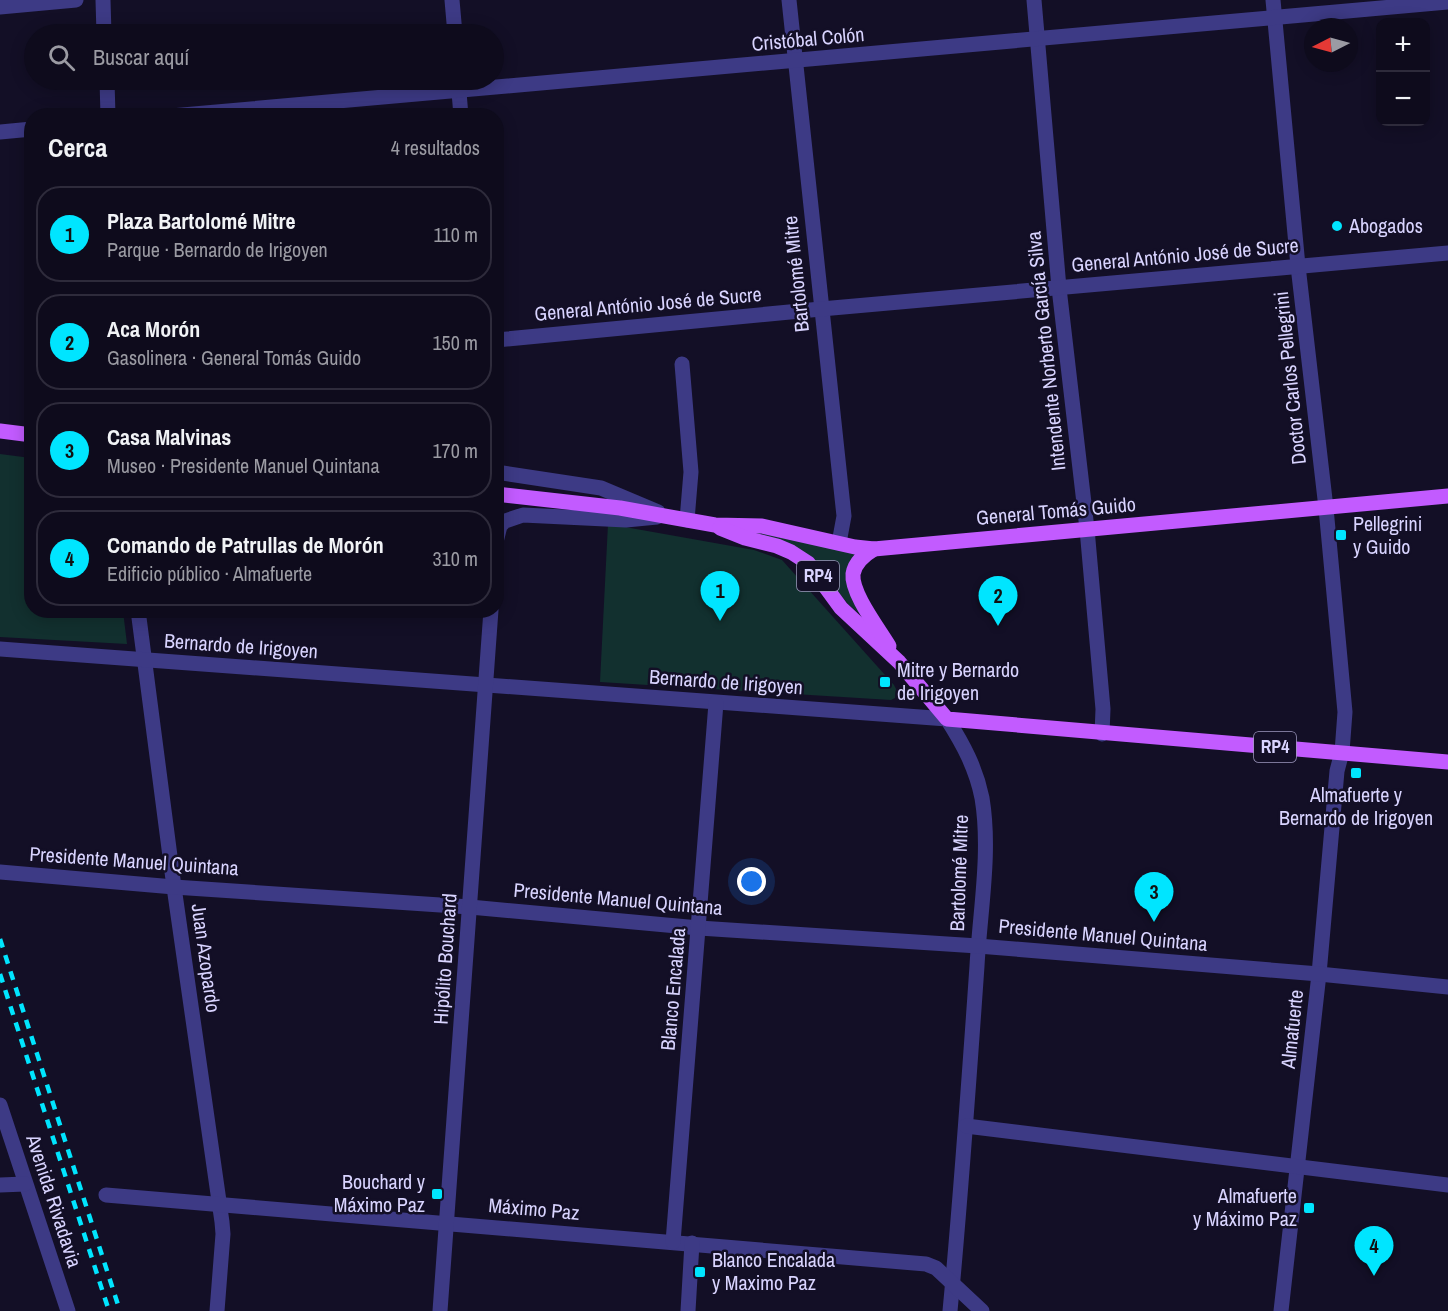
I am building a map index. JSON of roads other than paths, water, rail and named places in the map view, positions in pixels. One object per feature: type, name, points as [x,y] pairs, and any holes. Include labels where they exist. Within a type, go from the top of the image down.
[{"type":"main road","points":[[0,429],[24,432]]},
{"type":"main road","name":"General Tomás Guido","points":[[504,495],[579,503],[715,525],[762,526],[874,549],[1448,496]]},
{"type":"main road","name":"Bartolomé Mitre","points":[[715,525],[745,538],[777,546],[799,556],[814,571],[842,608],[898,662],[947,719]]},
{"type":"main road","points":[[874,549],[860,560],[853,575],[854,585],[861,601],[898,662]]},
{"type":"main road","name":"Bernardo de Irigoyen","points":[[947,719],[1448,762]]},
{"type":"street","points":[[0,8],[76,0]]},
{"type":"street","points":[[103,0],[104,24]]},
{"type":"street","points":[[452,0],[453,24]]},
{"type":"street","name":"Bartolomé Mitre","points":[[789,0],[844,516],[839,543]]},
{"type":"street","name":"Intendente Norberto García Silva","points":[[1034,0],[1059,288],[1087,529],[1103,709],[1102,734]]},
{"type":"street","name":"Doctor Carlos Pellegrini","points":[[1274,0],[1298,266],[1326,508],[1345,711],[1341,752]]},
{"type":"street","name":"Cristóbal Colón","points":[[504,82],[796,61],[1448,2]]},
{"type":"street","points":[[107,90],[108,108]]},
{"type":"street","name":"Cristóbal Colón","points":[[245,108],[412,90]]},
{"type":"street","points":[[458,90],[460,108]]},
{"type":"street","points":[[0,132],[24,130]]},
{"type":"street","name":"General António José de Sucre","points":[[504,339],[1448,253]]},
{"type":"street","points":[[682,364],[691,472],[687,520]]},
{"type":"street","name":"General Tomás Guido","points":[[504,473],[601,488],[669,516]]},
{"type":"street","name":"General Tomás Guido","points":[[504,521],[523,515],[626,519],[669,516]]},
{"type":"street","name":"Juan Azopardo","points":[[139,618],[223,1234],[217,1311]]},
{"type":"street","name":"Hipólito Bouchard","points":[[440,1311],[490,618]]},
{"type":"street","name":"Bernardo de Irigoyen","points":[[0,649],[947,719]]},
{"type":"street","name":"Blanco Encalada","points":[[673,1242],[716,703]]},
{"type":"street","name":"Bartolomé Mitre","points":[[947,719],[965,747],[974,768],[985,825],[984,870],[966,1125],[950,1311]]},
{"type":"street","name":"Almafuerte","points":[[1281,1311],[1319,974],[1337,771],[1341,752]]},
{"type":"street","name":"Presidente Manuel Quintana","points":[[0,872],[699,928],[978,946],[1448,987]]},
{"type":"street","name":"Avenida Rivadavia","points":[[0,1105],[68,1311]]},
{"type":"street","points":[[966,1125],[1448,1185]]},
{"type":"street","points":[[0,1185],[25,1184]]},
{"type":"street","name":"Máximo Paz","points":[[106,1195],[926,1264],[936,1268],[982,1311]]},
{"type":"street","points":[[688,1311],[692,1244]]},
{"type":"railway","points":[[0,939],[120,1311]]},
{"type":"railway","points":[[0,974],[109,1311]]},
{"type":"place","name":"Abogados","points":[[1337,226]]},
{"type":"place","name":"Pellegrini y Guido","points":[[1341,535]]},
{"type":"place","name":"Plaza Bartolomé Mitre","points":[[720,621]]},
{"type":"place","name":"Aca Morón","points":[[998,626]]},
{"type":"place","name":"Mitre y Bernardo de Irigoyen","points":[[885,682]]},
{"type":"place","name":"Almafuerte y Bernardo de Irigoyen","points":[[1356,773]]},
{"type":"place","name":"Casa Malvinas","points":[[1154,922]]},
{"type":"place","name":"Bouchard y Máximo Paz","points":[[437,1194]]},
{"type":"place","name":"Almafuerte y Máximo Paz","points":[[1309,1208]]},
{"type":"place","name":"Blanco Encalada y Maximo Paz","points":[[700,1272]]},
{"type":"place","name":"Comando de Patrullas de Morón","points":[[1374,1276]]}]
